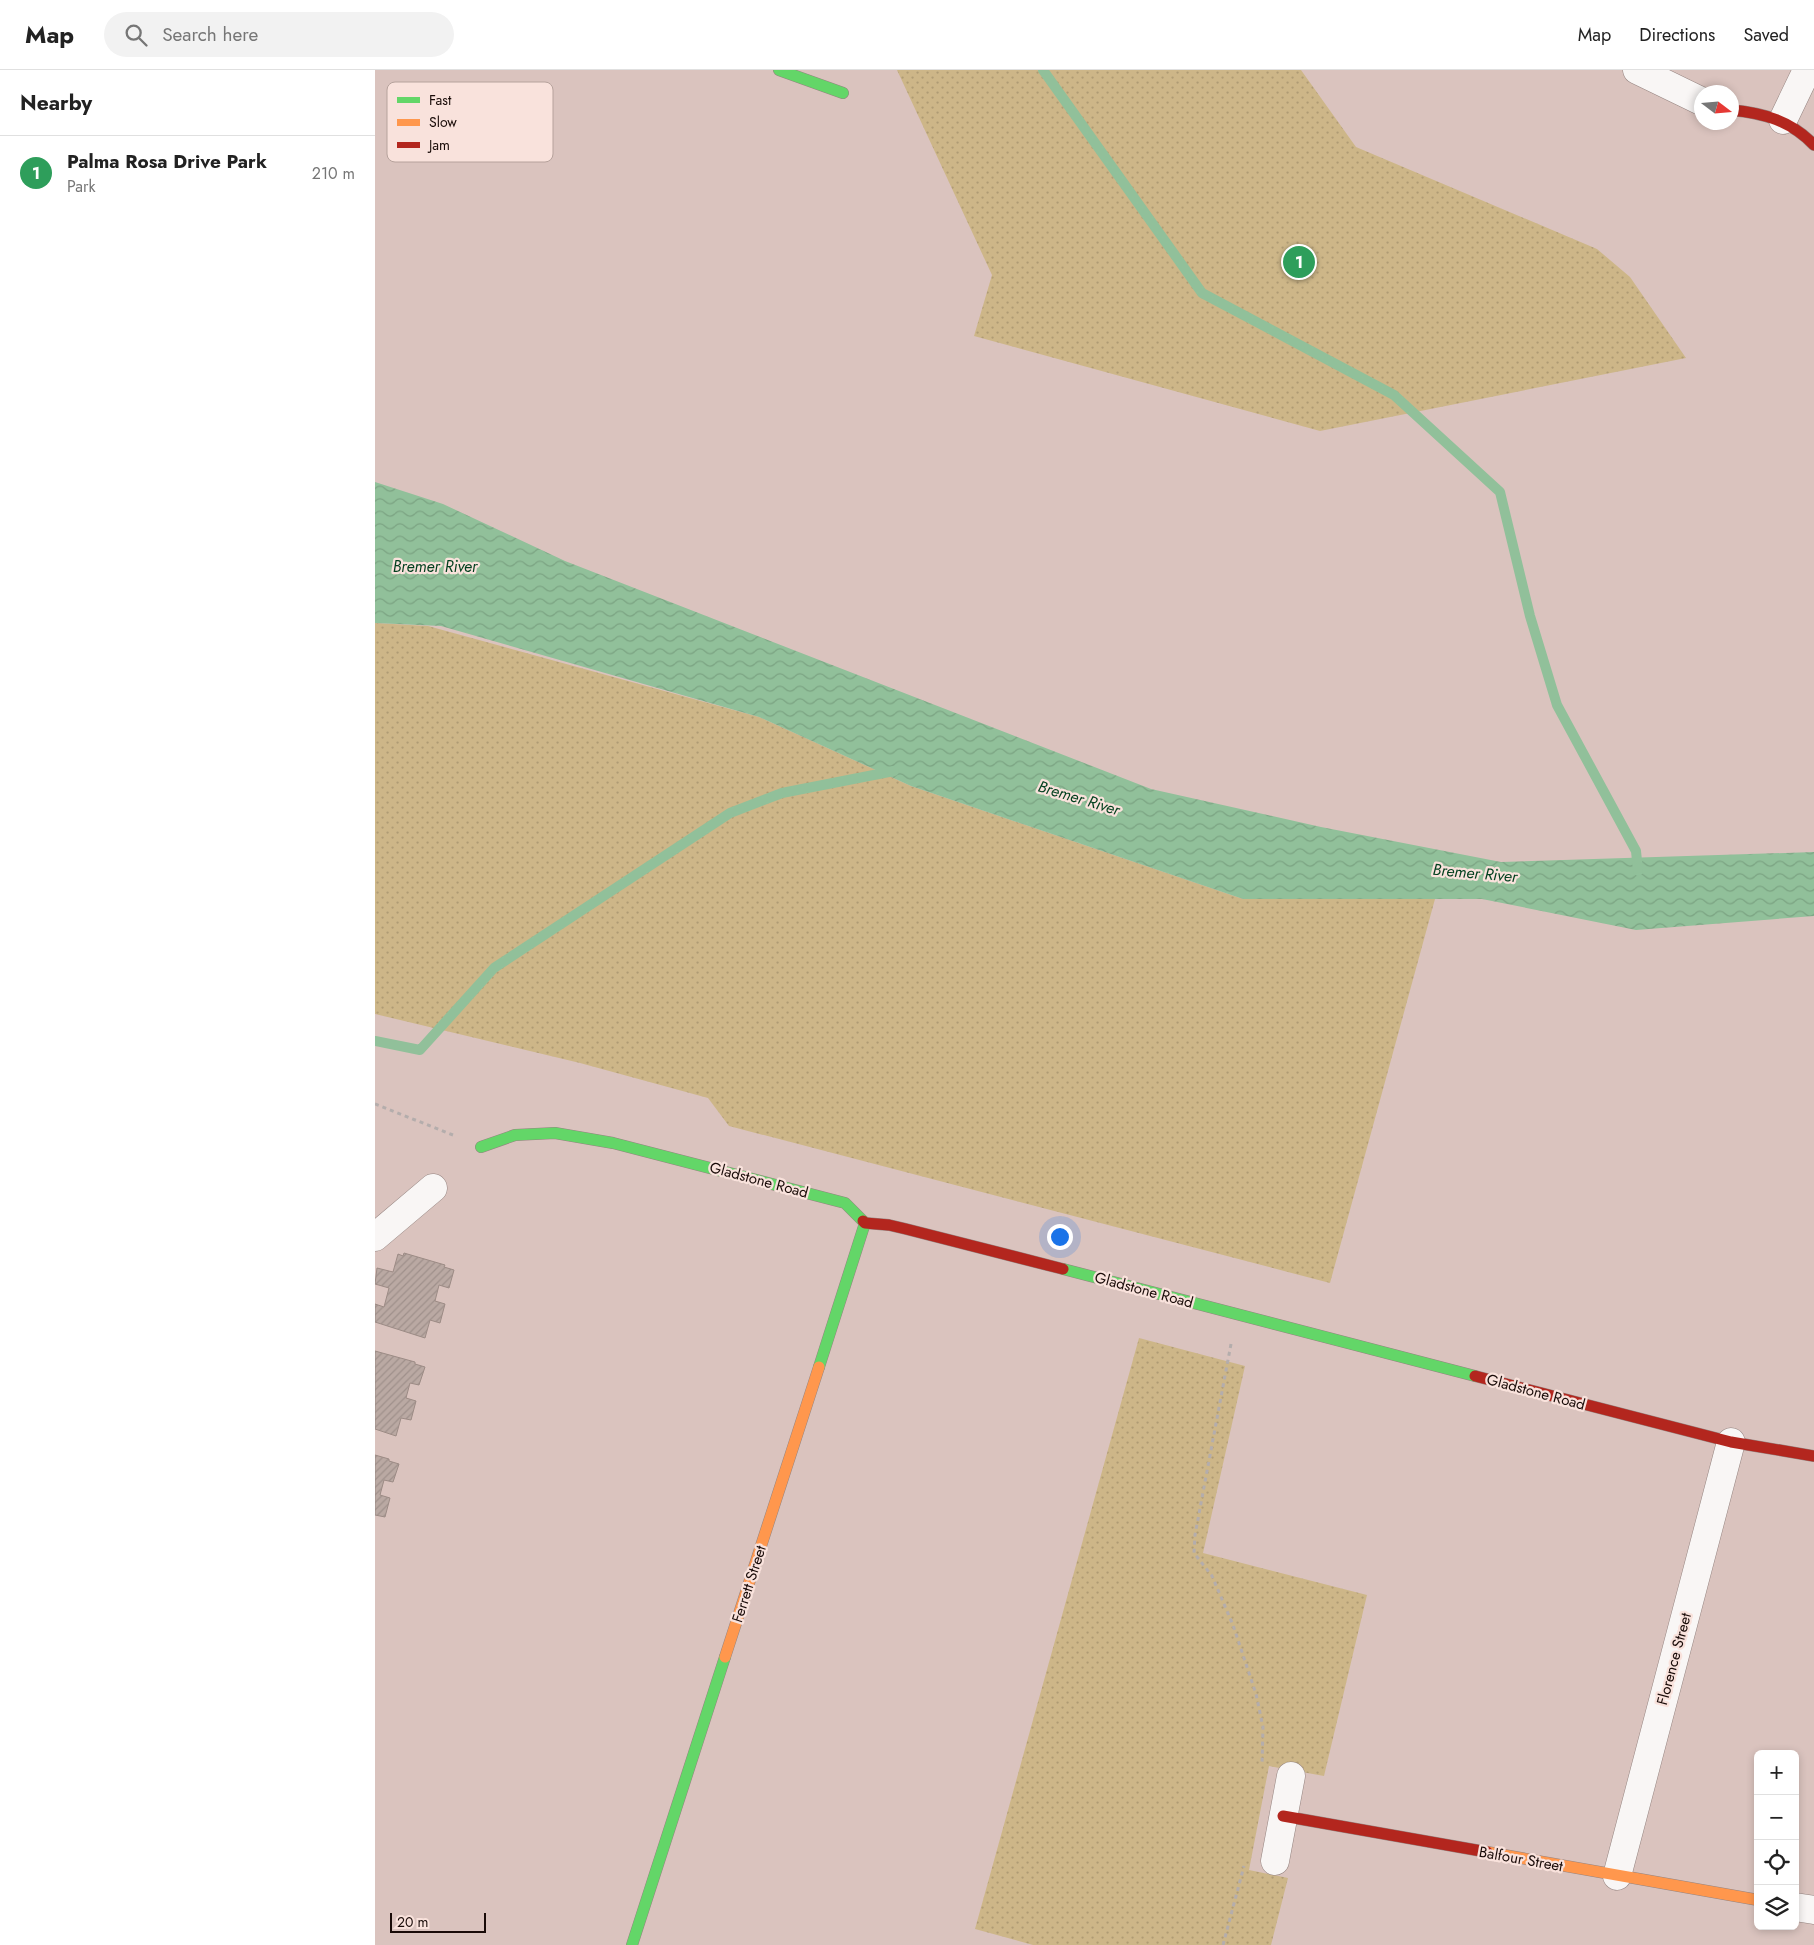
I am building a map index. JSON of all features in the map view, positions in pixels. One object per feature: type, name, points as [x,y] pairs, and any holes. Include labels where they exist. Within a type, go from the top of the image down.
[{"type":"street","points":[[779,70],[843,93]]},
{"type":"street","points":[[1637,70],[1694,98]]},
{"type":"street","points":[[1783,120],[1807,70]]},
{"type":"street","points":[[1739,111],[1754,112],[1783,120],[1814,145]]},
{"type":"street","name":"Gladstone Road","points":[[481,1147],[515,1135],[555,1133],[613,1143],[845,1203],[865,1223],[906,1228],[1731,1442],[1814,1456]]},
{"type":"street","points":[[375,1237],[433,1188]]},
{"type":"street","name":"Ferrett Street","points":[[632,1945],[865,1223]]},
{"type":"street","name":"Florence Street","points":[[1617,1876],[1731,1442]]},
{"type":"street","points":[[1275,1861],[1291,1776]]},
{"type":"street","name":"Balfour Street","points":[[1283,1816],[1754,1899]]},
{"type":"street","points":[[1799,1908],[1814,1910]]},
{"type":"path","points":[[375,1104],[481,1147]]},
{"type":"path","points":[[1237,1314],[1195,1535],[1194,1553],[1212,1576],[1233,1626],[1256,1694],[1263,1727],[1262,1774]]},
{"type":"path","points":[[1223,1945],[1246,1859]]},
{"type":"shaded area","points":[[897,70],[1301,70],[1356,147],[1597,249],[1630,277],[1686,358],[1320,431],[974,336],[992,275]]},
{"type":"shaded area","points":[[375,623],[428,626],[759,717],[911,786],[1243,899],[1435,899],[1330,1283],[729,1126],[708,1098],[580,1063],[375,1014]]},
{"type":"shaded area","points":[[1139,1338],[1245,1366],[1203,1553],[1367,1595],[1324,1776],[1269,1766],[1249,1870],[1288,1878],[1271,1945],[1033,1945],[975,1929]]},
{"type":"water","name":"Bremer River","points":[[375,482],[443,504],[565,561],[1151,789],[1321,827],[1501,862],[1814,852],[1814,916],[1636,930],[1482,899],[1243,899],[911,786],[759,717],[441,626],[375,623]]},
{"type":"building","points":[[404,1253],[445,1265],[444,1267],[454,1270],[449,1288],[439,1285],[435,1301],[445,1304],[440,1323],[430,1320],[425,1338],[375,1322],[375,1304],[384,1307],[389,1288],[375,1284],[377,1268],[393,1272],[398,1254],[403,1256]]},
{"type":"building","points":[[375,1351],[415,1362],[415,1364],[425,1367],[419,1385],[410,1383],[406,1398],[416,1401],[411,1420],[401,1418],[396,1436],[375,1429]]},
{"type":"building","points":[[375,1455],[399,1464],[393,1482],[384,1480],[380,1495],[390,1498],[385,1517],[375,1515]]},
{"type":"waterway","points":[[1043,70],[1202,293],[1394,395],[1500,492],[1530,616],[1557,705],[1636,851],[1638,871]]},
{"type":"waterway","points":[[375,1041],[420,1050],[494,968],[730,813],[782,793],[894,771]]},
{"type":"traffic: fast","points":[[779,70],[843,93]]},
{"type":"traffic: fast","points":[[481,1147],[515,1135],[555,1133],[613,1143],[845,1203],[863,1221]]},
{"type":"traffic: fast","points":[[819,1367],[865,1223]]},
{"type":"traffic: fast","points":[[1063,1269],[1475,1376]]},
{"type":"traffic: fast","points":[[632,1945],[725,1657]]},
{"type":"traffic: slow","points":[[725,1657],[819,1367]]},
{"type":"traffic: slow","points":[[1487,1852],[1754,1899]]},
{"type":"traffic: jam","points":[[1739,111],[1766,116],[1786,124],[1814,145]]},
{"type":"traffic: jam","points":[[863,1221],[865,1223],[906,1229],[1063,1269]]},
{"type":"traffic: jam","points":[[1475,1376],[1731,1442],[1814,1456]]},
{"type":"traffic: jam","points":[[1283,1816],[1487,1852]]},
{"type":"place","name":"Palma Rosa Drive Park","points":[[1299,262]]}]
